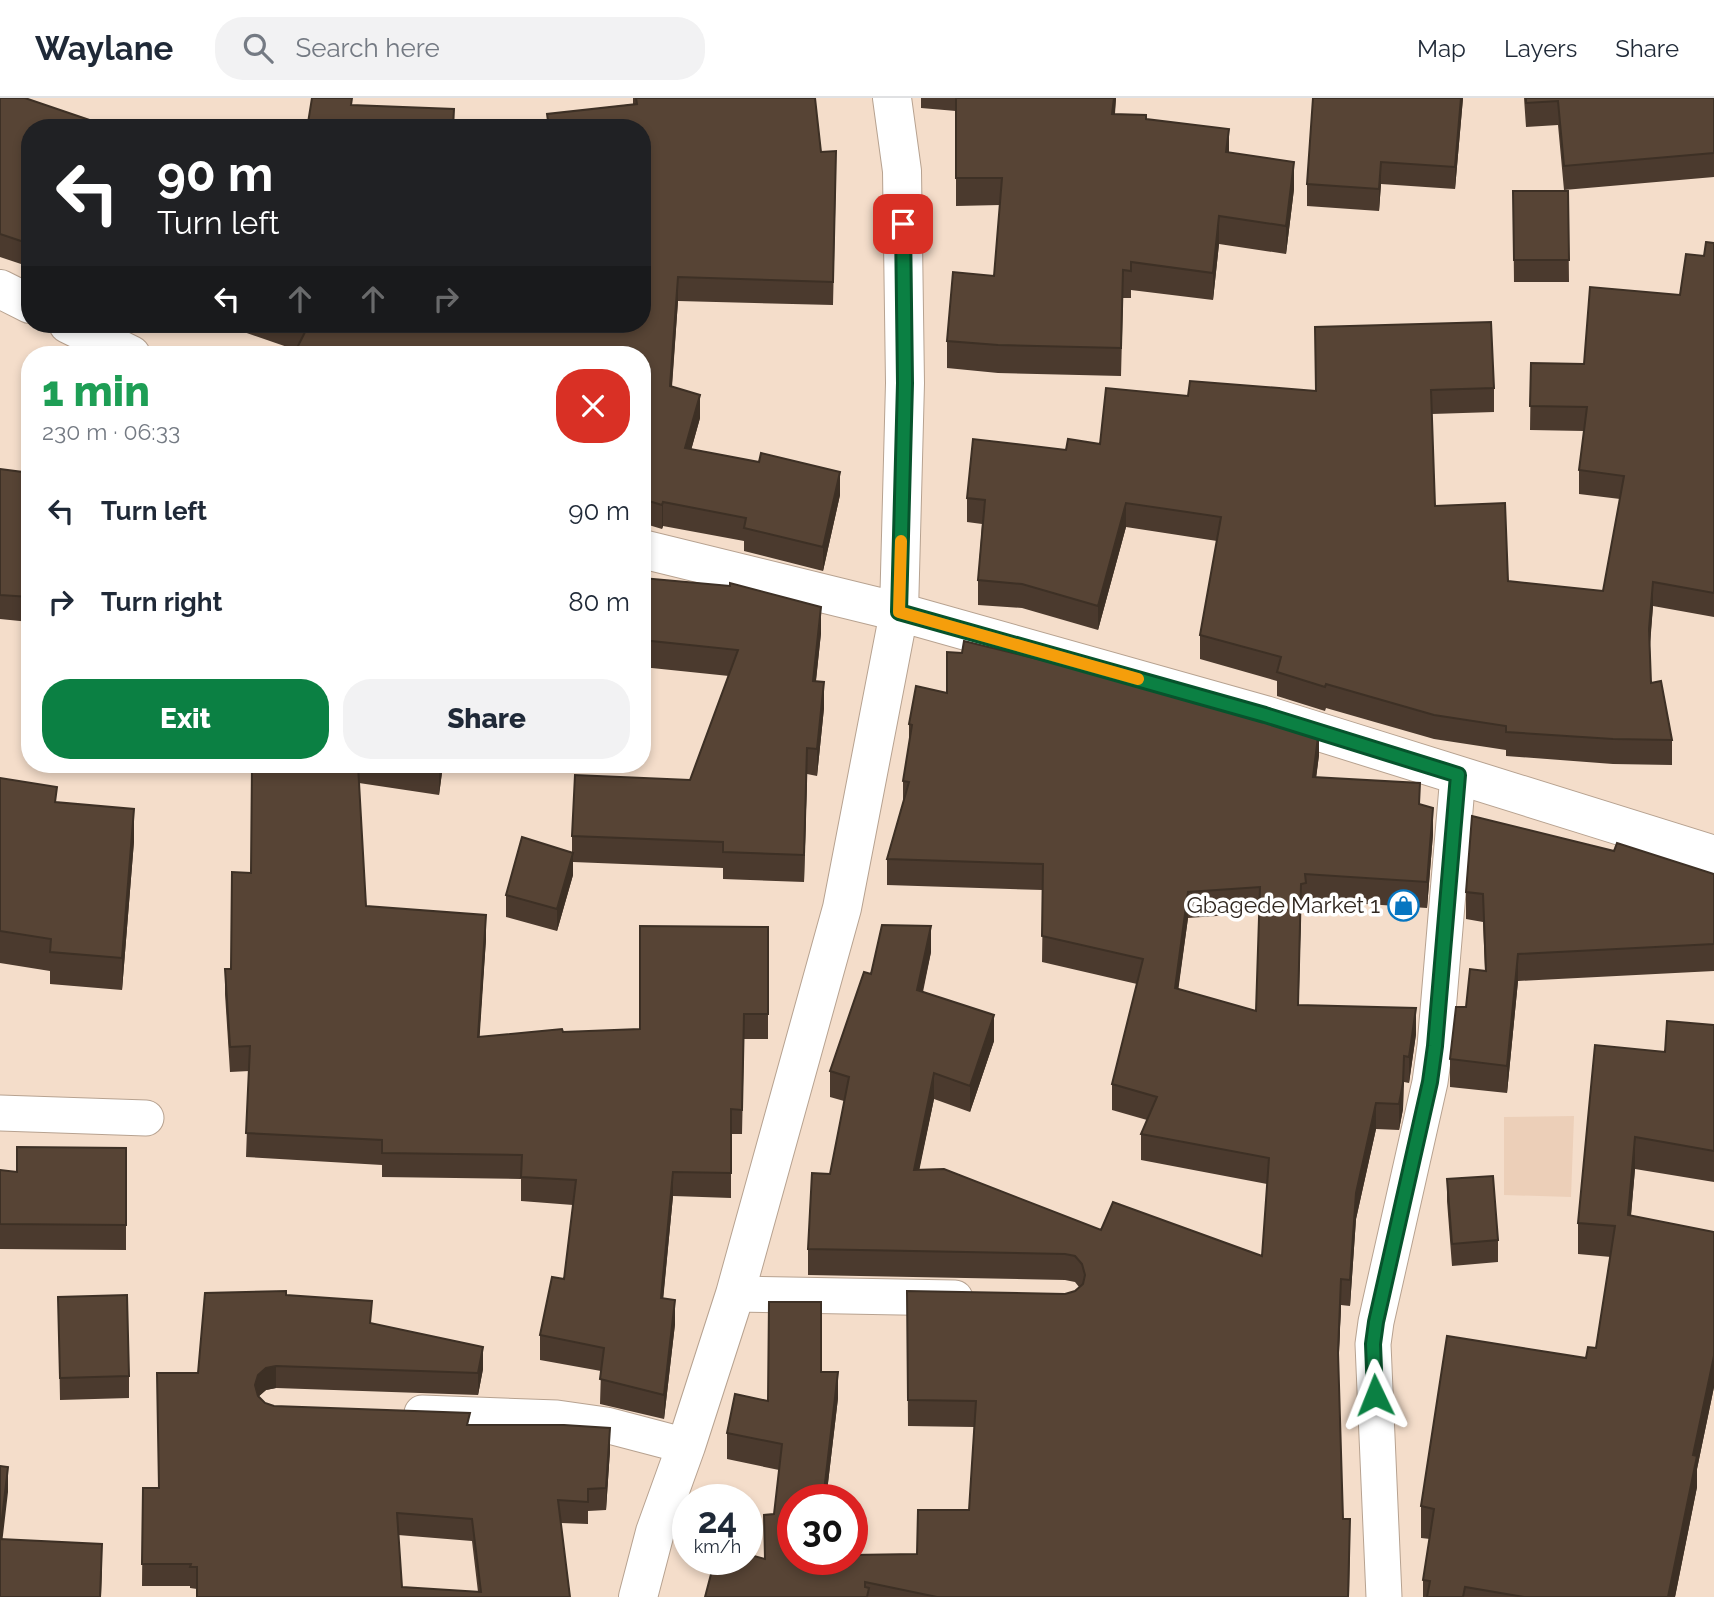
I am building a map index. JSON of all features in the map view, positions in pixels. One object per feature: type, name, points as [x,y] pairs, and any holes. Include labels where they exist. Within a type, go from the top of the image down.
[{"type":"street","points":[[638,1597],[655,1532],[686,1446],[734,1294],[842,908],[899,612],[905,383],[902,171],[892,98]]},
{"type":"street","points":[[0,289],[21,300]]},
{"type":"street","points":[[86,333],[113,346]]},
{"type":"street","points":[[651,551],[899,612],[1265,715],[1458,775],[1713,849]]},
{"type":"street","points":[[1384,1597],[1373,1344],[1430,1082],[1458,775]]},
{"type":"street","points":[[0,1113],[146,1118]]},
{"type":"street","points":[[734,1294],[982,1298]]},
{"type":"street","points":[[396,1412],[558,1418],[606,1425],[686,1446]]},
{"type":"shaded area","points":[[1574,1116],[1571,1197],[1504,1195],[1504,1117]]},
{"type":"building","points":[[0,98],[25,98],[87,119],[21,119],[21,241],[0,234]]},
{"type":"building","points":[[312,98],[352,98],[351,105],[454,109],[453,119],[309,119]]},
{"type":"building","points":[[636,98],[815,98],[821,152],[836,151],[833,282],[678,277],[670,386],[700,395],[685,448],[759,462],[761,453],[840,472],[823,547],[744,528],[746,518],[651,502],[651,346],[298,346],[304,333],[651,333],[651,119],[548,119],[547,114],[637,104]]},
{"type":"building","points":[[956,98],[1114,98],[1112,114],[1146,115],[1146,119],[1229,129],[1226,152],[1294,162],[1286,226],[1219,216],[1213,273],[1131,262],[1131,271],[1123,270],[1121,348],[947,341],[953,272],[994,276],[1002,178],[956,178]]},
{"type":"building","points":[[1313,98],[1461,98],[1455,167],[1381,162],[1379,189],[1307,184]]},
{"type":"building","points":[[1526,98],[1714,98],[1714,153],[1564,166],[1558,101],[1526,103]]},
{"type":"building","points":[[1513,191],[1568,191],[1569,260],[1514,260]]},
{"type":"building","points":[[1706,242],[1714,243],[1714,593],[1653,582],[1649,629],[1651,683],[1661,681],[1672,740],[1506,732],[1506,726],[1434,715],[1277,672],[1281,657],[1200,635],[1221,517],[1126,503],[1098,606],[1022,584],[978,580],[985,500],[967,498],[973,439],[1066,450],[1068,439],[1100,444],[1106,388],[1188,396],[1190,381],[1316,391],[1315,327],[1491,322],[1494,388],[1431,390],[1435,506],[1505,503],[1508,581],[1603,591],[1624,476],[1579,470],[1587,407],[1530,406],[1531,363],[1584,364],[1590,287],[1680,295],[1686,254],[1704,256]]},
{"type":"building","points":[[0,469],[21,472],[21,596],[0,595]]},
{"type":"building","points":[[651,579],[730,586],[730,583],[821,607],[813,681],[824,682],[817,749],[807,748],[804,855],[723,852],[723,842],[572,836],[575,775],[690,780],[738,650],[651,641]]},
{"type":"building","points":[[964,641],[1266,715],[1266,712],[1319,729],[1313,777],[1420,783],[1419,804],[1433,808],[1427,882],[1305,874],[1306,883],[1301,884],[1298,1005],[1416,1008],[1409,1057],[1404,1056],[1399,1104],[1376,1103],[1356,1193],[1350,1280],[1341,1279],[1338,1352],[1343,1519],[1350,1519],[1348,1597],[937,1597],[865,1582],[865,1587],[869,1588],[867,1597],[705,1597],[711,1575],[763,1575],[764,1515],[774,1514],[777,1488],[777,1575],[868,1575],[868,1555],[917,1554],[918,1510],[969,1510],[976,1401],[908,1400],[907,1291],[1065,1294],[1075,1291],[1083,1284],[1085,1275],[1082,1264],[1075,1256],[1065,1254],[808,1249],[812,1173],[830,1174],[849,1077],[830,1071],[864,972],[871,974],[882,925],[931,926],[917,990],[994,1015],[970,1086],[934,1073],[914,1170],[944,1169],[1101,1230],[1113,1202],[1262,1256],[1269,1158],[1141,1134],[1157,1097],[1112,1084],[1143,959],[1042,936],[1043,864],[887,859],[909,782],[903,781],[916,686],[947,693],[947,652],[962,653]],"holes":[[[1260,887],[1256,1011],[1175,988],[1188,892]]]},
{"type":"building","points":[[252,773],[358,773],[366,906],[486,915],[478,1037],[562,1029],[563,1032],[640,1029],[640,926],[768,927],[768,1014],[744,1014],[742,1110],[731,1109],[731,1173],[673,1172],[661,1298],[675,1300],[664,1395],[600,1379],[604,1348],[540,1335],[552,1277],[564,1279],[576,1180],[521,1177],[522,1155],[382,1153],[382,1140],[246,1133],[250,1046],[230,1047],[225,969],[231,969],[232,872],[251,873]]},
{"type":"building","points":[[0,778],[57,787],[55,802],[134,809],[122,958],[50,952],[51,939],[0,931]]},
{"type":"building","points":[[1472,816],[1614,851],[1617,843],[1714,874],[1714,944],[1518,954],[1507,1066],[1450,1059],[1456,1007],[1466,1007],[1470,969],[1486,971],[1483,894],[1466,892]]},
{"type":"building","points":[[522,837],[573,853],[557,909],[506,895]]},
{"type":"building","points":[[1667,1021],[1714,1025],[1714,1151],[1635,1137],[1628,1215],[1714,1232],[1714,1356],[1668,1597],[1524,1597],[1465,1587],[1463,1597],[1427,1597],[1430,1581],[1423,1580],[1434,1509],[1421,1506],[1447,1336],[1586,1358],[1588,1347],[1596,1348],[1615,1226],[1578,1223],[1595,1045],[1665,1052]]},
{"type":"building","points":[[17,1147],[126,1148],[126,1225],[0,1224],[0,1170],[17,1172]]},
{"type":"building","points":[[1493,1176],[1498,1240],[1452,1244],[1447,1179]]},
{"type":"building","points":[[286,1291],[286,1295],[372,1301],[370,1323],[483,1347],[478,1373],[276,1366],[266,1368],[258,1375],[255,1385],[258,1396],[265,1403],[274,1406],[470,1413],[467,1425],[610,1428],[606,1488],[588,1489],[588,1502],[558,1500],[570,1597],[197,1597],[197,1567],[190,1567],[191,1564],[142,1564],[143,1488],[159,1488],[157,1373],[198,1373],[205,1293]],"holes":[[[397,1513],[472,1519],[481,1592],[402,1587]]]},
{"type":"building","points":[[127,1295],[129,1376],[60,1378],[58,1297]]},
{"type":"building","points":[[769,1302],[821,1302],[821,1372],[838,1372],[825,1484],[777,1484],[782,1444],[727,1433],[735,1394],[768,1401]]},
{"type":"building","points":[[0,1466],[8,1467],[0,1536]]},
{"type":"building","points":[[0,1539],[102,1544],[100,1597],[0,1597]]},
{"type":"slow traffic","points":[[901,541],[899,612],[1138,679]]},
{"type":"place","name":"Gbagede Market 1","points":[[1403,905]]},
{"type":"route","points":[[903,224],[905,383],[899,612],[1265,715],[1458,775],[1435,1046],[1430,1082],[1376,1322],[1373,1344],[1375,1395]]}]
